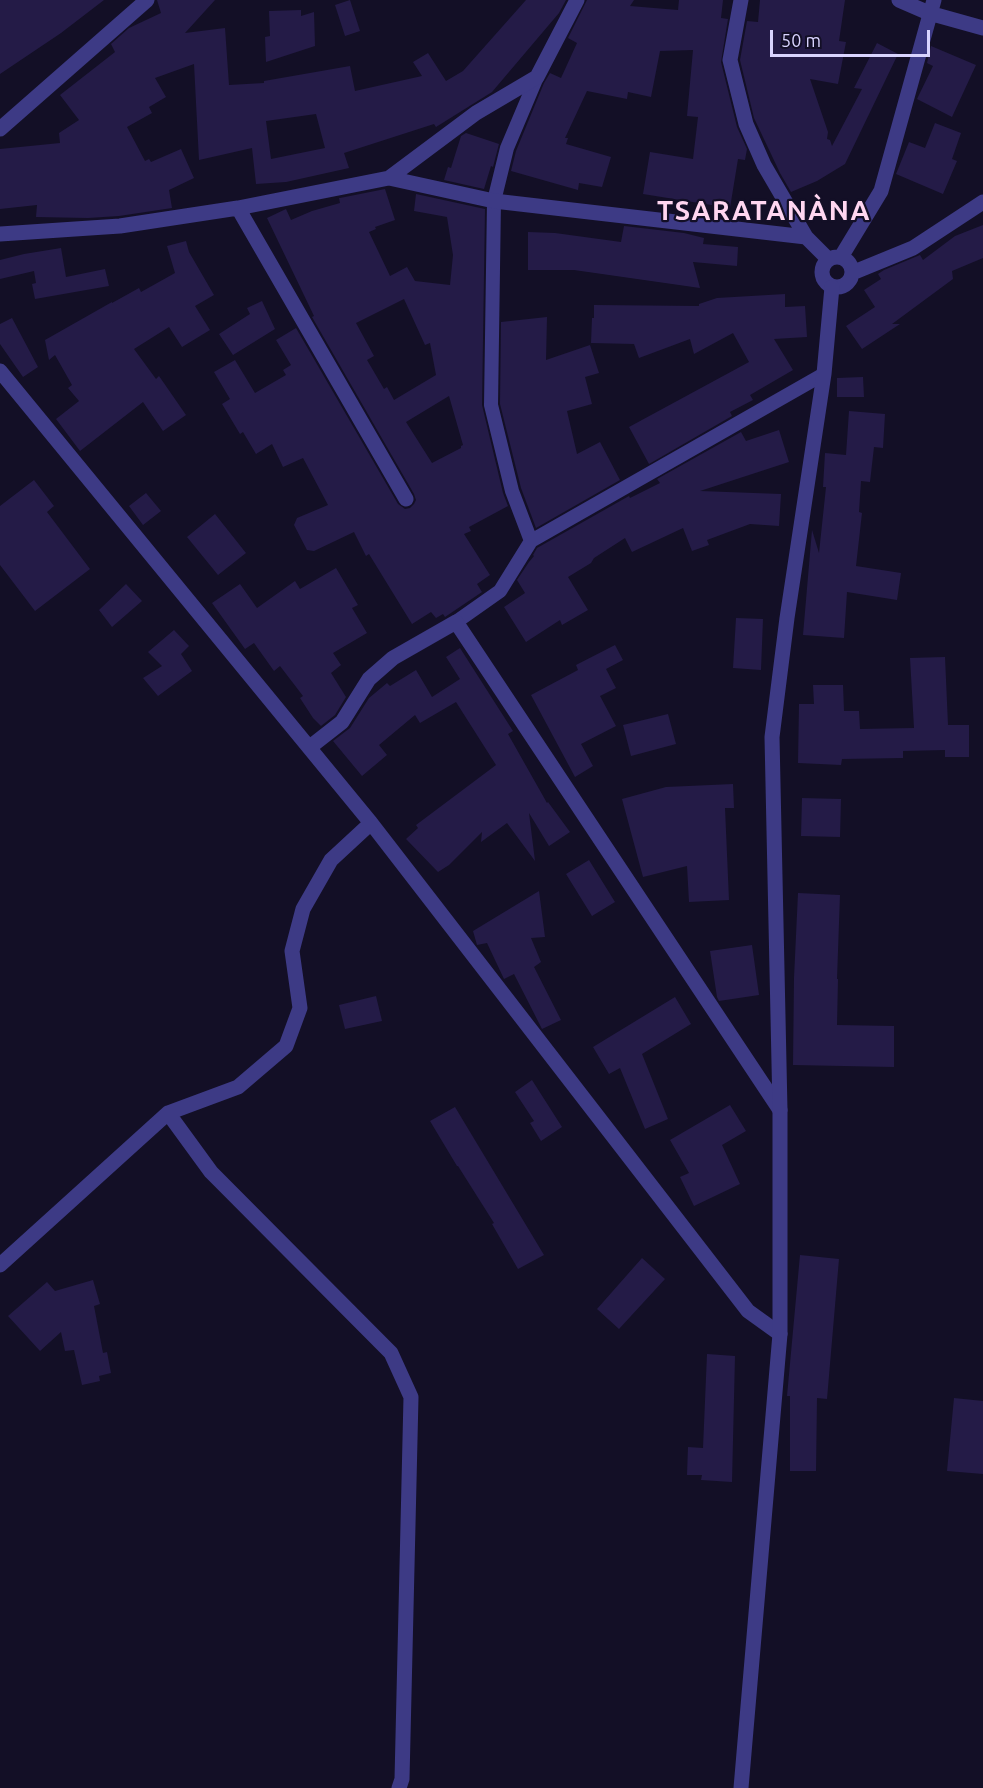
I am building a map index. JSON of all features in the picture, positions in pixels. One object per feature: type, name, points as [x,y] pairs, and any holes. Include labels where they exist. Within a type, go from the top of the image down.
[{"type":"street","points":[[0,129],[147,0]]},
{"type":"street","points":[[531,541],[512,491],[491,405],[494,201],[507,148],[537,77],[577,0]]},
{"type":"street","points":[[741,0],[730,60],[746,124],[764,165],[806,237],[834,258],[847,261],[851,266],[852,273],[846,285],[832,287],[827,284],[821,271],[824,264],[834,258],[881,190],[931,7]]},
{"type":"street","points":[[899,0],[931,7],[983,28]]},
{"type":"street","points":[[389,178],[476,113],[537,77]]},
{"type":"street","points":[[0,234],[120,226],[238,208],[389,178],[494,201],[806,237]]},
{"type":"street","points":[[852,273],[913,248],[983,202]]},
{"type":"street","points":[[238,208],[406,499]]},
{"type":"street","points":[[741,1788],[780,1334],[780,1110],[772,737],[824,374],[832,287]]},
{"type":"street","points":[[0,371],[371,823],[748,1311],[780,1334]]},
{"type":"street","points":[[310,747],[342,722],[369,679],[393,657],[456,622],[500,591],[531,541],[824,374]]},
{"type":"street","points":[[456,622],[780,1110]]},
{"type":"street","points":[[0,1265],[168,1113],[238,1087],[286,1046],[300,1008],[292,951],[303,909],[332,860],[371,823]]},
{"type":"street","points":[[168,1113],[211,1172],[391,1353],[411,1397],[402,1779],[399,1788]]},
{"type":"building","points":[[0,0],[104,0],[61,33],[0,74]]},
{"type":"building","points":[[157,0],[215,0],[185,33],[225,28],[229,85],[264,83],[264,81],[350,66],[355,91],[422,76],[413,62],[428,53],[446,81],[463,71],[526,0],[566,0],[559,13],[492,92],[436,127],[434,124],[344,153],[349,168],[286,182],[256,184],[252,148],[199,160],[194,64],[155,78],[166,97],[149,107],[152,113],[127,127],[145,161],[149,159],[151,162],[181,149],[194,178],[169,190],[172,208],[88,218],[36,217],[37,205],[0,209],[0,149],[60,143],[59,133],[79,120],[60,95],[115,52],[111,44],[129,28],[161,13]],"holes":[[[316,114],[325,148],[271,159],[266,121]]]},
{"type":"building","points":[[350,0],[360,31],[345,36],[335,5]]},
{"type":"building","points":[[587,0],[634,0],[630,6],[678,10],[679,0],[723,0],[721,18],[728,19],[721,62],[737,127],[747,149],[745,160],[738,159],[730,208],[643,194],[650,152],[693,159],[698,117],[687,116],[693,50],[660,51],[651,97],[628,92],[627,99],[587,91],[565,138],[568,138],[566,144],[611,157],[602,187],[579,183],[578,190],[511,171],[516,151],[544,83],[550,73],[561,78],[577,43],[568,38]]},
{"type":"building","points":[[760,0],[845,0],[839,41],[846,42],[838,84],[810,79],[828,132],[827,139],[830,140],[832,146],[862,89],[854,88],[877,43],[898,54],[845,164],[817,181],[791,192],[754,118],[740,60],[747,21],[758,22]]},
{"type":"building","points":[[301,10],[301,16],[314,12],[315,46],[266,62],[265,37],[270,36],[269,11]]},
{"type":"building","points":[[931,46],[976,65],[952,117],[917,99],[933,66],[927,63]]},
{"type":"building","points":[[935,123],[961,133],[952,159],[957,161],[943,194],[896,174],[909,142],[925,148]]},
{"type":"building","points":[[466,133],[499,144],[484,189],[444,180],[448,167],[451,168],[461,136]]},
{"type":"building","points":[[385,189],[395,220],[375,227],[376,229],[369,232],[390,276],[407,267],[415,281],[450,285],[453,255],[447,217],[414,211],[416,194],[485,209],[482,405],[508,506],[469,527],[471,531],[464,534],[490,575],[477,584],[482,592],[445,617],[443,614],[436,618],[431,612],[412,624],[369,554],[366,556],[354,532],[314,551],[307,550],[294,525],[297,518],[328,505],[303,458],[283,467],[272,444],[256,454],[243,432],[240,434],[222,404],[230,399],[214,372],[235,360],[255,393],[286,375],[283,370],[291,365],[276,340],[296,328],[398,504],[405,509],[414,504],[416,500],[414,494],[312,317],[314,316],[267,218],[286,209],[291,220],[340,203],[339,198]],"holes":[[[404,299],[425,345],[430,343],[436,375],[394,400],[387,387],[384,389],[367,360],[374,356],[356,323]],[[449,396],[463,445],[432,463],[406,422]]]},
{"type":"building","points":[[983,225],[983,258],[952,271],[953,279],[892,324],[900,324],[862,349],[846,326],[875,307],[864,290],[881,279],[878,274],[920,255],[923,260],[955,236]]},
{"type":"building","points":[[624,226],[684,233],[704,238],[703,244],[738,247],[737,266],[693,262],[700,288],[574,270],[528,270],[528,232],[555,233],[621,242]]},
{"type":"building","points":[[186,241],[189,252],[214,295],[195,306],[210,330],[182,347],[169,327],[134,349],[156,379],[159,376],[186,415],[163,431],[143,402],[80,451],[56,419],[79,401],[68,388],[72,385],[55,355],[49,360],[45,340],[139,288],[141,292],[175,273],[167,246]]},
{"type":"building","points":[[61,248],[66,277],[105,269],[109,286],[35,299],[32,284],[36,283],[34,271],[0,279],[0,260]]},
{"type":"building","points":[[785,294],[785,307],[805,306],[807,337],[774,339],[793,370],[750,395],[753,400],[730,412],[732,416],[649,464],[629,427],[749,362],[733,333],[694,354],[690,339],[639,358],[634,344],[591,343],[594,305],[699,306],[699,304],[717,298]]},
{"type":"building","points":[[262,301],[275,329],[233,355],[219,334],[250,314],[247,308]]},
{"type":"building","points":[[547,317],[546,360],[590,345],[599,373],[585,377],[592,404],[567,411],[577,454],[600,442],[620,480],[536,528],[521,488],[500,404],[501,322]]},
{"type":"building","points":[[12,318],[38,367],[23,377],[0,344],[0,324]]},
{"type":"building","points":[[863,377],[864,397],[837,397],[837,378]]},
{"type":"building","points":[[849,411],[885,414],[883,448],[874,447],[870,482],[861,481],[859,512],[862,513],[856,566],[901,573],[897,600],[847,592],[844,638],[803,635],[812,530],[819,553],[826,487],[823,487],[825,453],[846,455]]},
{"type":"building","points":[[779,430],[789,462],[700,491],[781,494],[779,526],[750,524],[707,540],[709,545],[692,551],[683,528],[632,552],[625,538],[568,577],[588,610],[562,625],[560,620],[526,642],[504,607],[525,593],[517,580],[537,548],[629,496],[630,498],[660,483],[657,479],[741,432],[746,441]]},
{"type":"building","points":[[34,480],[54,506],[47,512],[90,569],[35,611],[0,565],[0,506]]},
{"type":"building","points":[[146,493],[161,511],[143,525],[129,506]]},
{"type":"building","points":[[215,514],[246,553],[218,575],[187,537]]},
{"type":"building","points":[[336,568],[358,605],[352,608],[367,633],[333,653],[341,665],[331,673],[346,697],[335,715],[321,726],[313,718],[300,698],[303,696],[280,666],[274,671],[254,643],[245,649],[212,603],[240,584],[257,608],[295,581],[300,589]]},
{"type":"building","points":[[126,584],[142,601],[112,627],[99,610]]},
{"type":"building","points":[[736,618],[763,619],[761,670],[733,668]]},
{"type":"building","points":[[174,630],[189,646],[181,654],[192,671],[158,696],[143,678],[162,666],[148,652]]},
{"type":"building","points":[[615,645],[623,660],[606,669],[616,688],[600,696],[616,726],[581,744],[593,766],[575,777],[531,695],[578,670],[576,665]]},
{"type":"building","points":[[460,648],[513,731],[508,734],[547,803],[570,832],[549,846],[529,813],[535,861],[507,823],[481,842],[482,832],[449,865],[438,872],[406,839],[418,828],[416,825],[496,765],[456,702],[420,723],[415,715],[379,745],[387,755],[362,776],[333,741],[350,728],[369,698],[387,683],[390,686],[416,670],[432,697],[460,679],[446,657]]},
{"type":"building","points":[[945,657],[948,725],[969,725],[969,757],[945,757],[945,750],[903,751],[903,758],[842,759],[841,765],[798,763],[799,704],[814,704],[813,685],[843,685],[844,711],[859,711],[860,729],[914,728],[910,658]]},
{"type":"building","points":[[668,714],[676,744],[631,756],[623,725]]},
{"type":"building","points":[[733,784],[734,808],[725,808],[729,900],[689,902],[687,866],[643,877],[622,799],[666,787]]},
{"type":"building","points":[[802,798],[841,799],[840,837],[801,836]]},
{"type":"building","points":[[589,860],[615,902],[592,916],[566,874]]},
{"type":"building","points":[[539,891],[545,937],[531,938],[541,962],[534,967],[561,1020],[542,1029],[514,974],[504,979],[487,943],[477,945],[473,931]]},
{"type":"building","points":[[798,893],[840,895],[837,1025],[894,1026],[894,1067],[793,1065]]},
{"type":"building","points":[[752,945],[759,995],[719,1001],[710,951]]},
{"type":"building","points":[[376,996],[382,1021],[345,1029],[339,1005]]},
{"type":"building","points":[[675,997],[691,1024],[642,1054],[668,1119],[645,1129],[620,1068],[609,1074],[593,1047]]},
{"type":"building","points":[[532,1080],[562,1127],[541,1141],[530,1123],[534,1121],[515,1092]]},
{"type":"building","points":[[730,1105],[746,1131],[722,1145],[740,1184],[694,1206],[680,1177],[689,1173],[670,1140]]},
{"type":"building","points":[[455,1107],[544,1255],[518,1269],[492,1224],[494,1223],[430,1121]]},
{"type":"building","points":[[800,1255],[839,1259],[827,1399],[817,1398],[816,1471],[790,1471],[790,1396],[787,1396]]},
{"type":"building","points":[[642,1258],[665,1279],[619,1329],[597,1309]]},
{"type":"building","points":[[93,1280],[100,1304],[94,1306],[103,1353],[107,1352],[111,1373],[99,1376],[100,1381],[82,1385],[74,1350],[65,1351],[61,1332],[40,1351],[8,1316],[47,1282],[55,1291]]},
{"type":"building","points":[[707,1354],[735,1356],[732,1482],[701,1480],[702,1475],[687,1475],[688,1447],[703,1448]]},
{"type":"building","points":[[954,1398],[983,1401],[983,1474],[947,1471]]},
{"type":"district","name":"TSARATANÀNA","points":[[764,211]]}]
